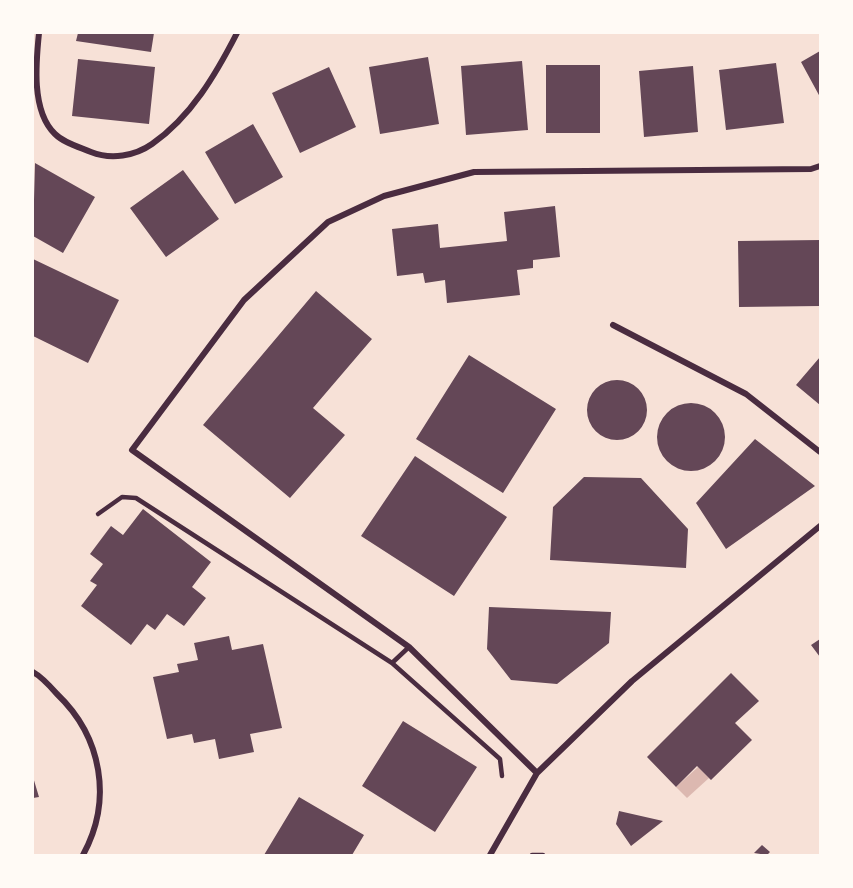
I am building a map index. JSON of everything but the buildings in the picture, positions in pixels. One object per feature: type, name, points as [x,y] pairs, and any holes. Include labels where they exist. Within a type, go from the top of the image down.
[{"type":"street","points":[[39,33],[35,78],[42,109],[54,133],[100,156],[126,156],[151,145],[183,115],[213,78],[237,33]]},
{"type":"street","points":[[537,773],[409,647],[132,450],[244,300],[328,222],[384,196],[474,172],[811,169],[820,166]]},
{"type":"street","points":[[613,324],[746,394],[820,452]]},
{"type":"street","points":[[490,855],[537,773],[632,681],[820,526]]},
{"type":"street","points":[[33,672],[80,717],[96,753],[99,797],[94,835],[83,855]]},
{"type":"lane","points":[[99,514],[122,497],[136,498],[392,663],[500,759],[502,776]]},
{"type":"lane","points":[[392,663],[409,647]]},
{"type":"lane","points":[[531,855],[543,855]]},
{"type":"shaded area","points":[[698,767],[709,778],[687,798],[676,787]]}]
